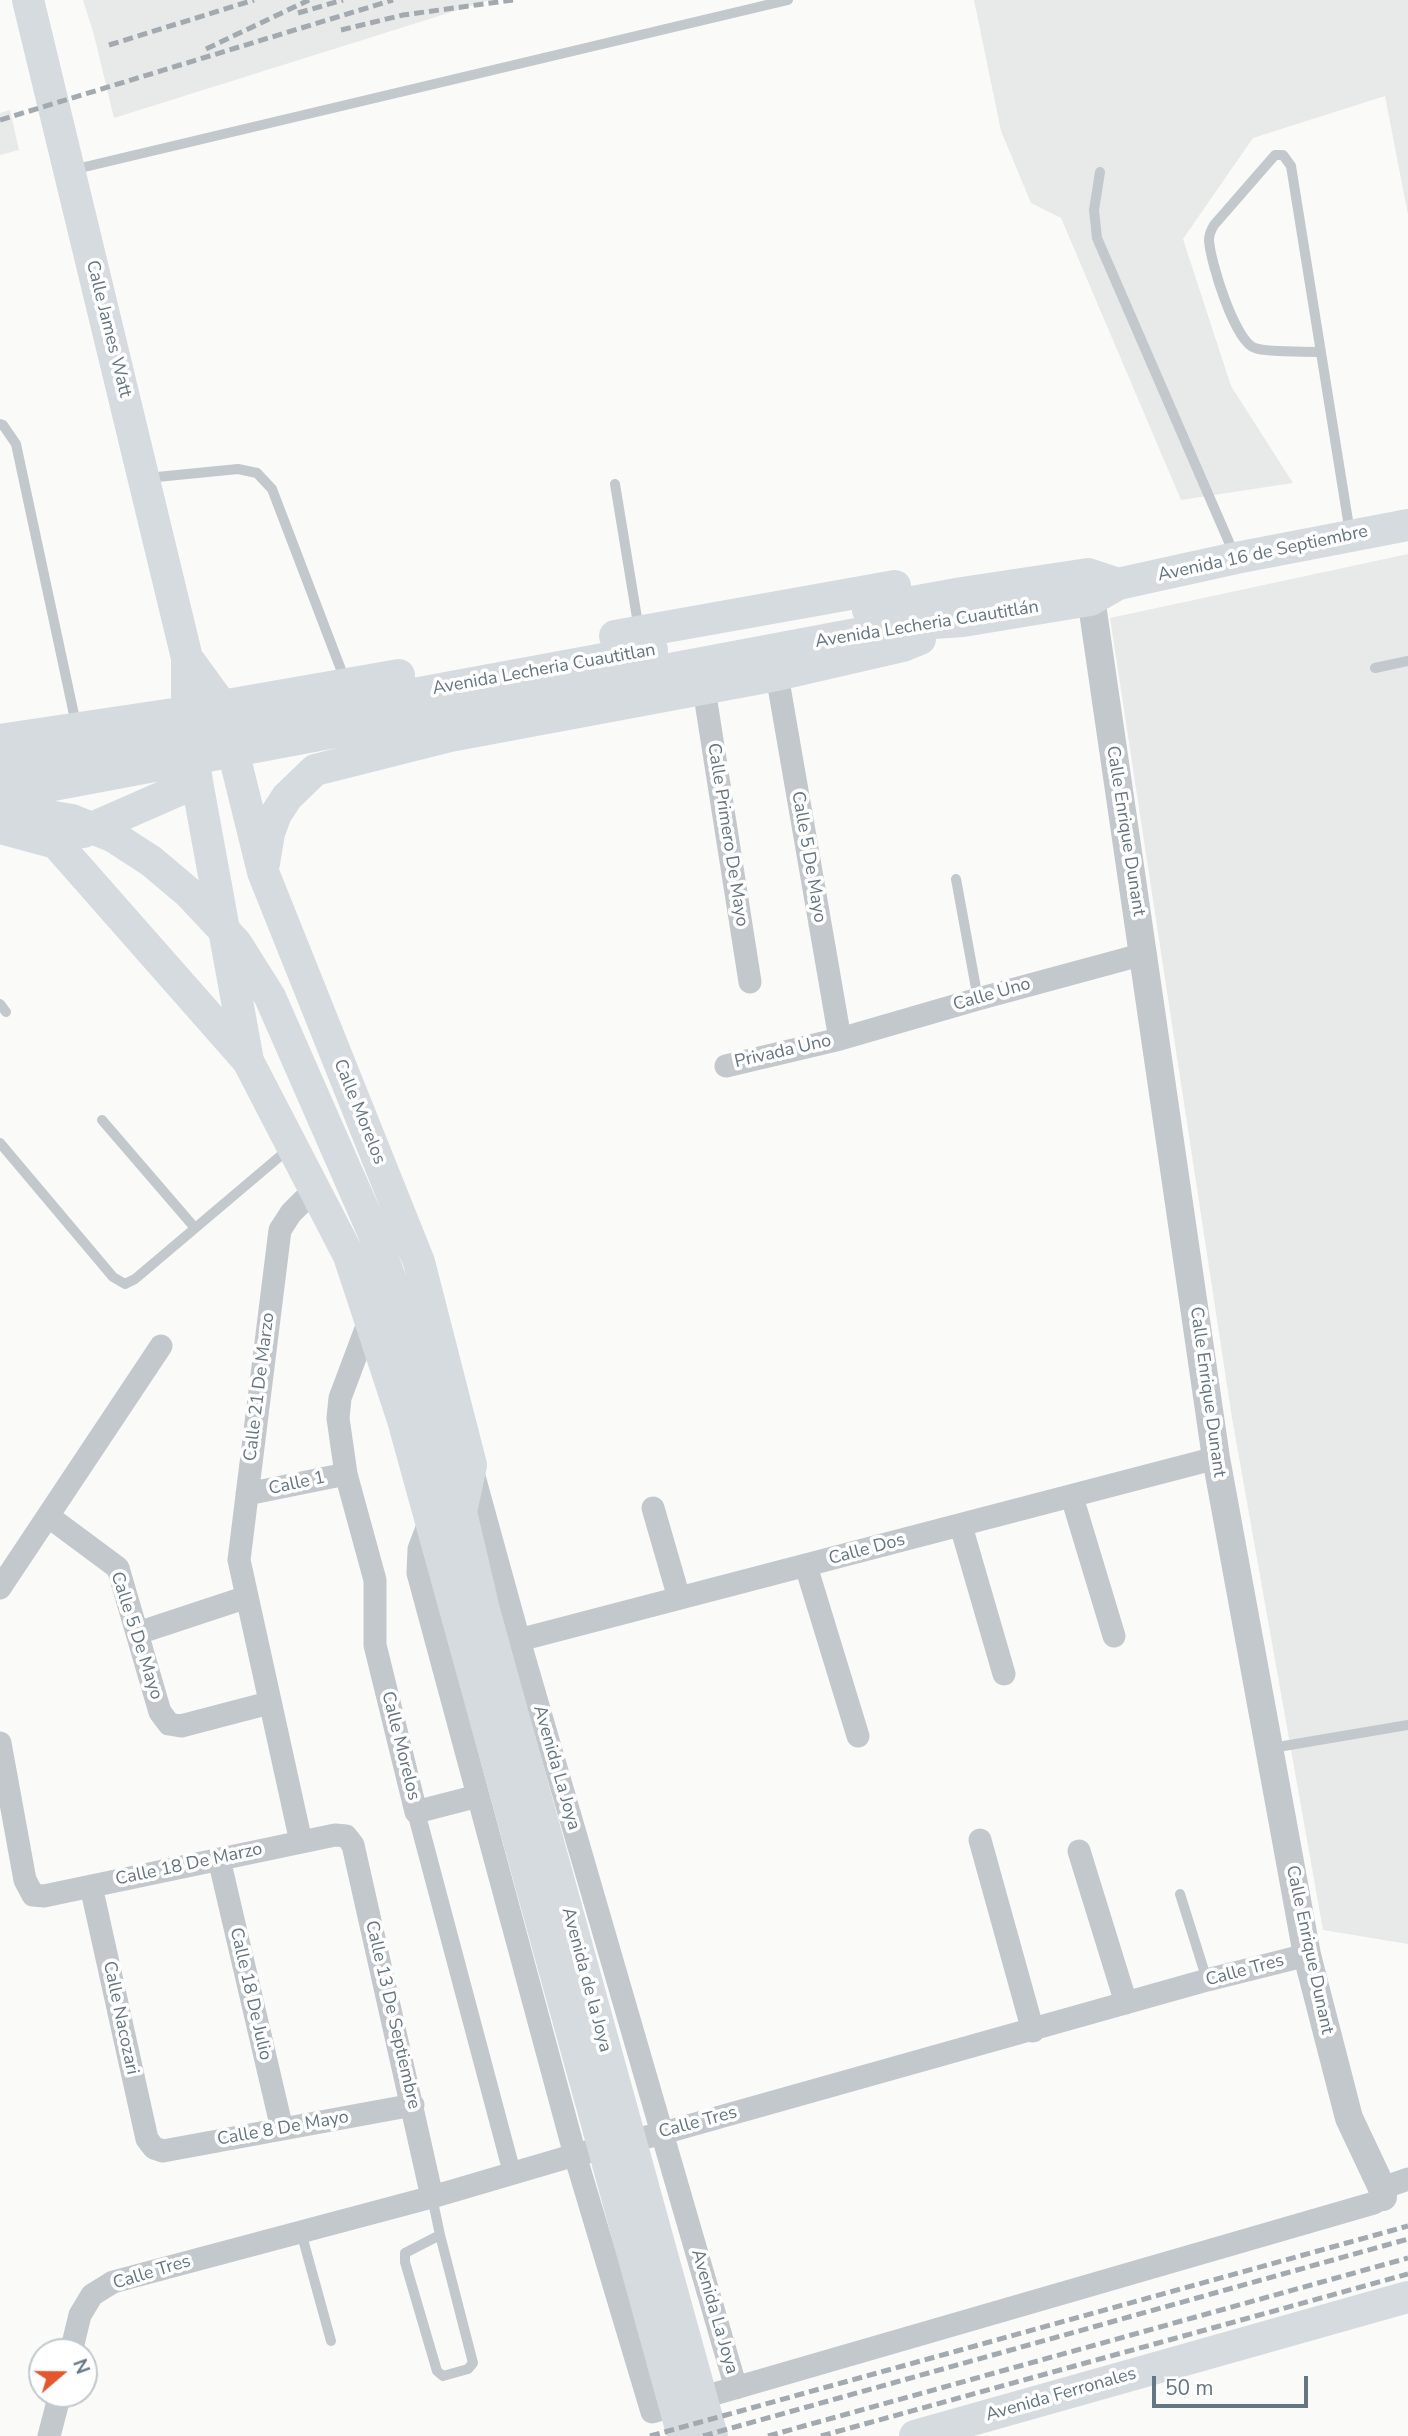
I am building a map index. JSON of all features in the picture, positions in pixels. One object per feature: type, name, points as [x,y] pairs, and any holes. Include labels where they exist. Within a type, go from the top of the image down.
[{"type":"main road","name":"Calle James Watt","points":[[28,0],[187,657],[187,712]]},
{"type":"main road","name":"Avenida 16 de Septiembre","points":[[1089,587],[1118,584],[1408,525]]},
{"type":"main road","points":[[0,740],[222,706],[897,585],[963,607]]},
{"type":"main road","name":"Avenida Lecheria Cuautitlan","points":[[0,765],[148,743],[797,623],[963,607],[1089,587]]},
{"type":"main road","points":[[274,697],[271,721],[277,748],[293,764],[315,770],[450,736],[777,675],[903,646],[963,607]]},
{"type":"main road","name":"Avenida Lecheria Cuautitlán","points":[[723,659],[904,625],[963,607]]},
{"type":"main road","name":"Calle James Watt","points":[[187,657],[222,706]]},
{"type":"main road","name":"Avenida Lecheria Cuautitlan","points":[[0,795],[723,659]]},
{"type":"main road","name":"Calle Morelos","points":[[222,706],[263,872],[419,1262],[471,1465],[462,1518]]},
{"type":"main road","points":[[187,712],[197,782],[248,1061]]},
{"type":"main road","points":[[94,828],[123,790],[131,776],[133,764],[129,751],[110,724]]},
{"type":"main road","points":[[263,872],[269,833],[276,814],[287,797],[315,770]]},
{"type":"main road","points":[[56,843],[197,782]]},
{"type":"main road","name":"Avenida de la Joya","points":[[0,808],[72,821],[114,837],[151,861],[189,894],[236,943],[270,997],[377,1241],[462,1518],[484,1610],[712,2436]]},
{"type":"main road","points":[[0,828],[56,843],[248,1061],[349,1256],[403,1420],[432,1527]]},
{"type":"main road","name":"Avenida de la Joya","points":[[432,1527],[683,2436]]},
{"type":"main road","name":"Avenida Ferronales","points":[[915,2436],[1408,2297]]},
{"type":"street","name":"Calle Enrique Dunant","points":[[1089,587],[1216,1458],[1307,1955],[1349,2118],[1391,2188]]},
{"type":"street","name":"Calle 5 De Mayo","points":[[777,675],[840,1039]]},
{"type":"street","name":"Calle Primero De Mayo","points":[[704,689],[750,982]]},
{"type":"street","name":"Calle Uno","points":[[840,1039],[1144,954]]},
{"type":"street","name":"Privada Uno","points":[[726,1066],[840,1039]]},
{"type":"street","name":"Calle 21 De Marzo","points":[[301,1842],[239,1560],[280,1230],[291,1213],[315,1189]]},
{"type":"street","name":"Calle Morelos","points":[[370,1318],[340,1398],[338,1418],[346,1474],[375,1580],[375,1645],[416,1812],[512,2174]]},
{"type":"street","points":[[0,1588],[161,1346]]},
{"type":"street","name":"Calle Dos","points":[[519,1640],[1216,1458]]},
{"type":"street","name":"Avenida La Joya","points":[[432,1527],[419,1549],[418,1573],[575,2155],[652,2412],[736,2388],[519,1640],[471,1465]]},
{"type":"street","name":"Calle 1","points":[[247,1494],[346,1474]]},
{"type":"street","points":[[1072,1497],[1114,1636]]},
{"type":"street","points":[[653,1508],[678,1598]]},
{"type":"street","name":"Calle 5 De Mayo","points":[[48,1516],[118,1568],[160,1712],[169,1724],[181,1726],[269,1703]]},
{"type":"street","points":[[961,1526],[1004,1674]]},
{"type":"street","points":[[806,1566],[858,1736]]},
{"type":"street","points":[[138,1633],[247,1597]]},
{"type":"street","name":"Calle 18 De Marzo","points":[[0,1743],[24,1880],[33,1895],[44,1896],[335,1835],[346,1836]]},
{"type":"street","points":[[416,1812],[478,1796]]},
{"type":"street","name":"Calle 13 De Septiembre","points":[[346,1836],[352,1845],[432,2197]]},
{"type":"street","points":[[980,1840],[1033,2031]]},
{"type":"street","points":[[1079,1851],[1126,2003]]},
{"type":"street","name":"Calle 18 De Julio","points":[[219,1859],[282,2129]]},
{"type":"street","name":"Calle Nacozari","points":[[91,1886],[147,2139],[153,2148]]},
{"type":"street","name":"Calle Tres","points":[[74,2338],[80,2315],[92,2295],[113,2282],[432,2197],[575,2155],[1033,2031],[1207,1980],[1307,1955]]},
{"type":"street","name":"Calle 8 De Mayo","points":[[153,2148],[163,2151],[413,2105]]},
{"type":"street","points":[[736,2388],[1374,2203],[1391,2188]]},
{"type":"street","points":[[49,2436],[56,2408]]},
{"type":"lane","points":[[69,171],[788,0]]},
{"type":"lane","points":[[1321,352],[1254,348],[1245,341],[1237,329],[1211,255],[1209,236],[1213,225],[1275,155],[1283,155],[1291,166],[1351,535]]},
{"type":"lane","points":[[1100,172],[1094,210],[1097,238],[1236,558]]},
{"type":"lane","points":[[0,424],[16,444],[77,729]]},
{"type":"lane","points":[[144,478],[238,469],[257,473],[272,489],[347,684]]},
{"type":"lane","points":[[615,484],[639,631]]},
{"type":"lane","points":[[1375,668],[1408,661]]},
{"type":"lane","points":[[957,879],[978,999]]},
{"type":"lane","points":[[102,1120],[195,1228]]},
{"type":"lane","points":[[0,1143],[113,1277],[125,1284],[135,1279],[293,1145]]},
{"type":"lane","points":[[1269,1748],[1408,1725]]},
{"type":"lane","points":[[1180,1894],[1207,1980]]},
{"type":"lane","points":[[432,2197],[473,2363],[468,2369],[443,2376],[437,2371],[405,2262],[405,2253],[440,2235]]},
{"type":"lane","points":[[301,2232],[331,2341]]},
{"type":"shaded area","points":[[83,0],[490,0],[114,118]]},
{"type":"shaded area","points":[[974,0],[1408,0],[1408,215],[1385,96],[1253,138],[1183,239],[1231,386],[1293,483],[1181,500],[1061,218],[1031,203],[1001,131]]},
{"type":"shaded area","points":[[10,110],[19,150],[0,155],[0,113]]},
{"type":"shaded area","points":[[1408,554],[1408,1944],[1323,1930],[1232,1418],[1110,618]]},
{"type":"railway","points":[[109,45],[254,0]]},
{"type":"railway","points":[[206,49],[309,0]]},
{"type":"railway","points":[[298,13],[343,0]]},
{"type":"railway","points":[[0,120],[393,0]]},
{"type":"railway","points":[[341,30],[403,15],[513,0]]},
{"type":"railway","points":[[650,2436],[1408,2226]]},
{"type":"railway","points":[[703,2436],[1408,2239]]},
{"type":"railway","points":[[768,2436],[1408,2258]]},
{"type":"railway","points":[[821,2436],[1408,2274]]}]
